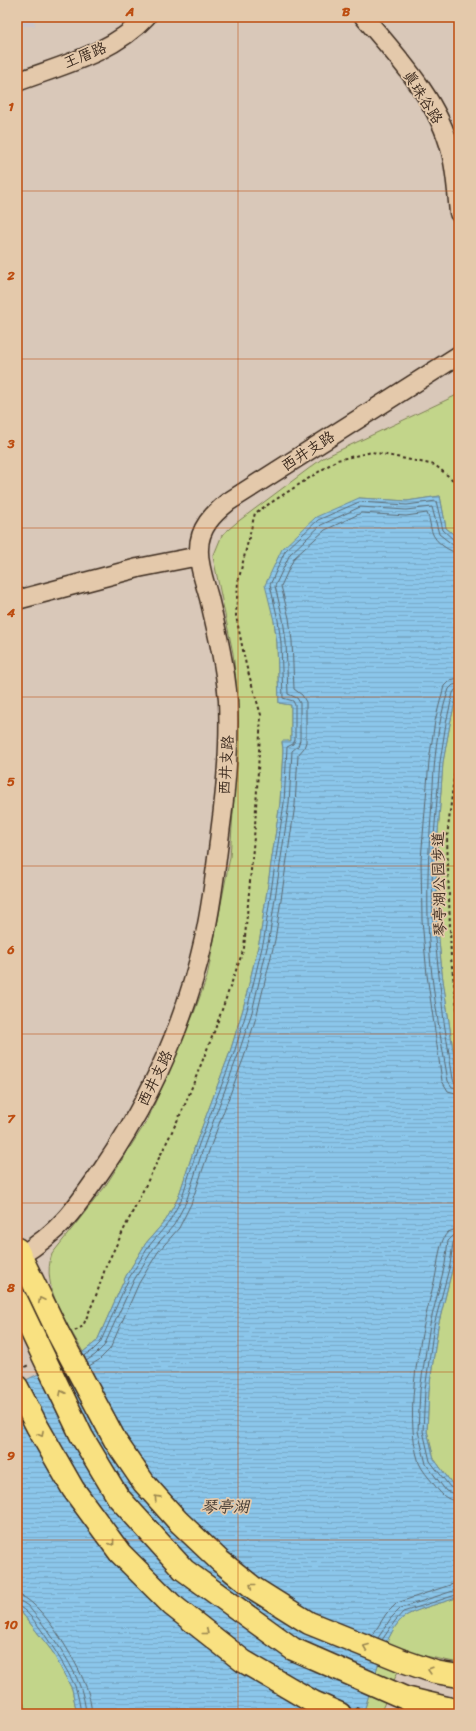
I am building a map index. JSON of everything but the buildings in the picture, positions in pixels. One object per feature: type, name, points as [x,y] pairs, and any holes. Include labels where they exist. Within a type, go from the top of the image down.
[{"type":"main road","points":[[21,1268],[59,1335],[116,1442],[144,1483],[178,1521],[214,1556],[255,1589],[309,1623],[403,1661],[435,1672],[459,1676]]},
{"type":"main road","points":[[17,1301],[82,1437],[118,1497],[184,1570],[292,1650],[405,1698],[459,1711]]},
{"type":"main road","points":[[17,1335],[70,1443],[107,1505],[175,1580],[286,1662],[401,1711],[414,1714]]},
{"type":"main road","points":[[17,1387],[37,1426],[73,1489],[120,1553],[172,1605],[243,1661],[313,1702],[340,1714]]},
{"type":"street","name":"王厝路","points":[[17,82],[113,44],[126,36],[146,17]]},
{"type":"street","name":"真珠谷路","points":[[364,17],[387,44],[425,94],[438,116],[451,152],[459,213]]},
{"type":"street","name":"西井支路","points":[[21,1268],[45,1240],[65,1221],[117,1148],[151,1090],[167,1055],[182,1016],[199,960],[216,864],[227,770],[229,724],[228,699],[221,650],[199,556],[202,531],[218,510],[419,380],[459,356]]},
{"type":"street","points":[[17,600],[138,568],[199,556]]},
{"type":"path","name":"琴亭湖公园步道","points":[[459,744],[447,838],[451,958],[459,1025]]},
{"type":"path","points":[[366,1712],[370,1714]]},
{"type":"shaded area","points":[[17,17],[34,17],[35,26],[17,26]]},
{"type":"shaded area","points":[[17,26],[23,62],[17,64]]},
{"type":"green space","points":[[459,394],[459,539],[446,528],[440,496],[407,501],[359,498],[274,621],[277,643],[279,703],[291,705],[291,741],[282,742],[283,750],[280,803],[260,938],[243,1009],[230,1052],[196,1143],[178,1198],[166,1220],[146,1243],[126,1276],[97,1341],[83,1352],[57,1305],[50,1279],[49,1267],[52,1254],[104,1188],[148,1119],[194,1013],[207,977],[230,857],[237,753],[236,681],[233,653],[213,557],[222,535],[323,458]]},
{"type":"green space","points":[[459,685],[459,1092],[442,973],[437,919],[436,861],[443,762]]},
{"type":"green space","points":[[459,1232],[459,1487],[453,1485],[434,1459],[427,1431],[429,1390],[438,1326],[453,1266]]},
{"type":"green space","points":[[459,1597],[459,1663],[406,1652],[380,1714],[363,1714],[380,1660],[392,1632],[399,1621],[413,1612]]},
{"type":"green space","points":[[17,1609],[22,1613],[52,1651],[72,1689],[77,1714],[29,1714],[17,1691]]},
{"type":"water","name":"琴亭湖","points":[[440,496],[446,528],[459,539],[459,580],[457,583],[459,584],[459,685],[443,762],[436,861],[437,919],[442,973],[459,1092],[459,1232],[453,1266],[438,1326],[429,1390],[427,1431],[434,1459],[453,1485],[459,1487],[459,1597],[413,1612],[399,1621],[392,1632],[380,1660],[363,1714],[77,1714],[72,1689],[52,1651],[22,1613],[17,1609],[17,1382],[22,1382],[83,1352],[97,1341],[126,1276],[146,1243],[166,1220],[178,1198],[196,1143],[230,1052],[243,1009],[260,938],[280,803],[283,750],[282,741],[291,741],[291,705],[279,703],[277,643],[274,621],[265,585],[282,549],[316,517],[359,498],[407,501]]}]
